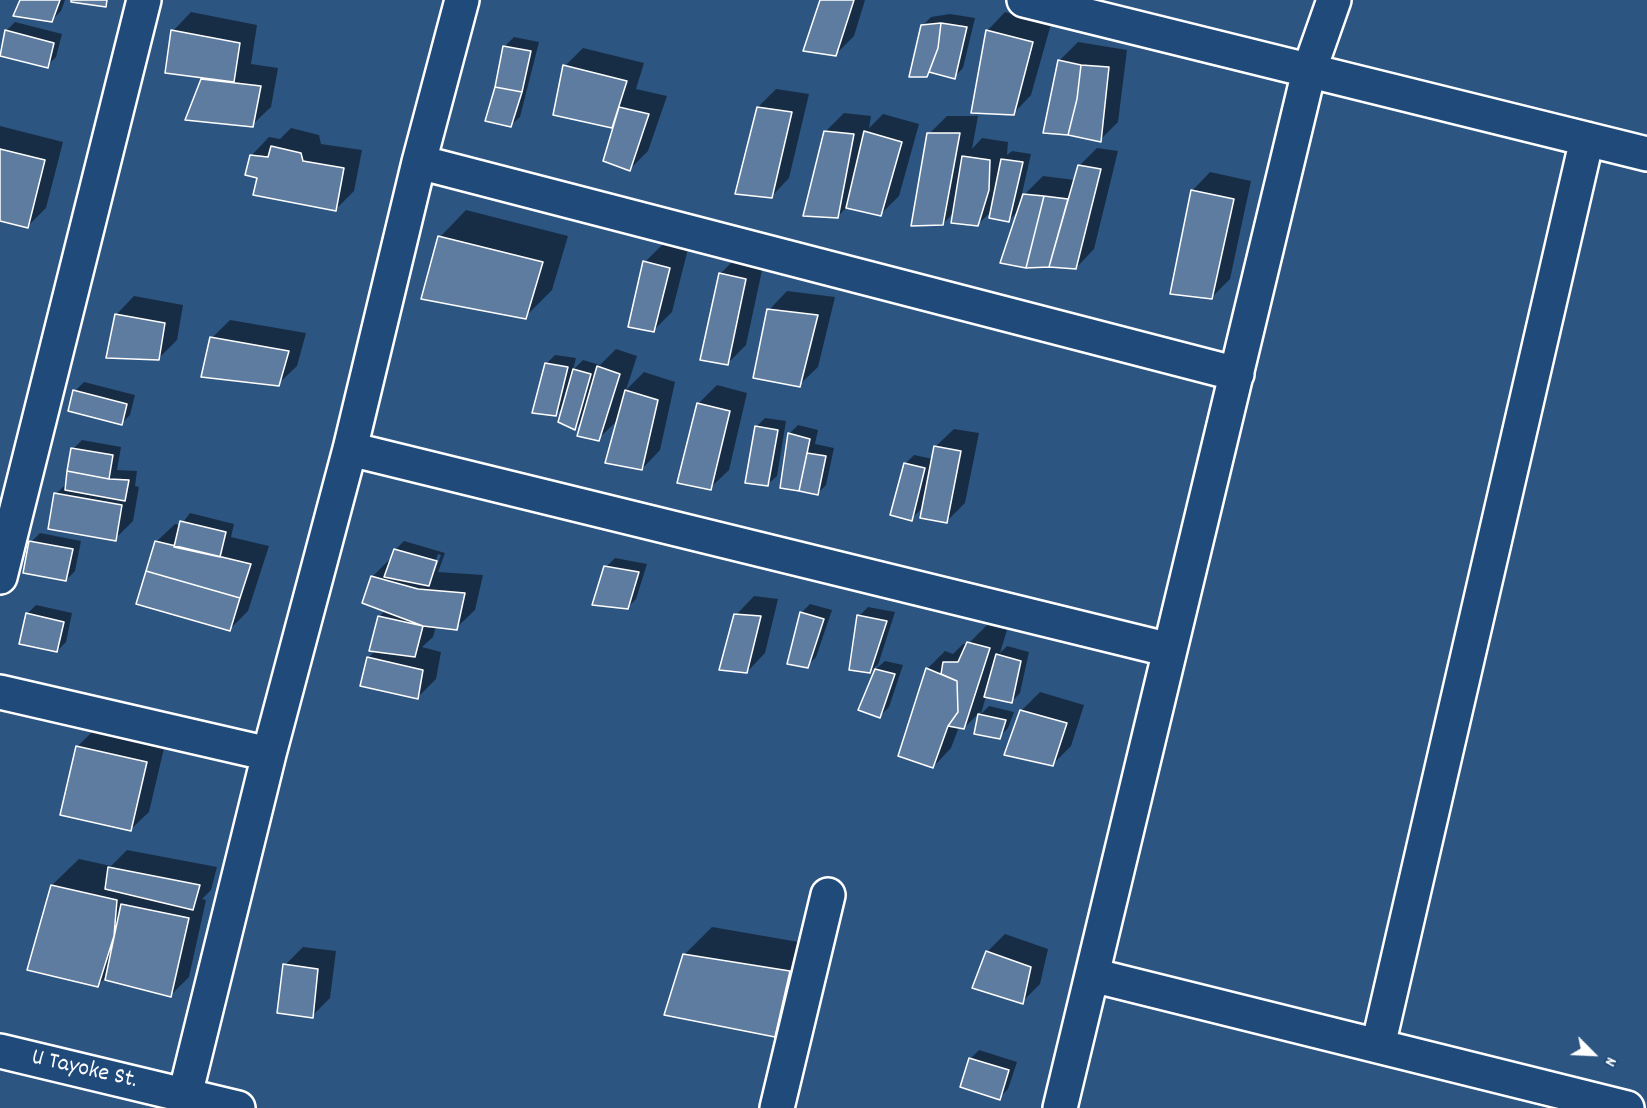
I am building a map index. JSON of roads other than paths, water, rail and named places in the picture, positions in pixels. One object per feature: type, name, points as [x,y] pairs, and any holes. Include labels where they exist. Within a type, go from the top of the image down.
[{"type":"street","points":[[0,577],[144,0]]},
{"type":"street","points":[[185,1095],[269,754],[350,449],[419,162],[462,0]]},
{"type":"street","points":[[1024,0],[1647,154]]},
{"type":"street","points":[[1060,1108],[1309,71],[1334,0]]},
{"type":"street","points":[[1378,1046],[1587,139]]},
{"type":"street","points":[[419,162],[1237,374]]},
{"type":"street","points":[[350,449],[1170,650]]},
{"type":"street","points":[[0,692],[269,754]]},
{"type":"street","points":[[777,1108],[828,895]]},
{"type":"street","points":[[1092,975],[1627,1108]]},
{"type":"street","name":"U Tayoke St.","points":[[0,1051],[238,1108]]}]
